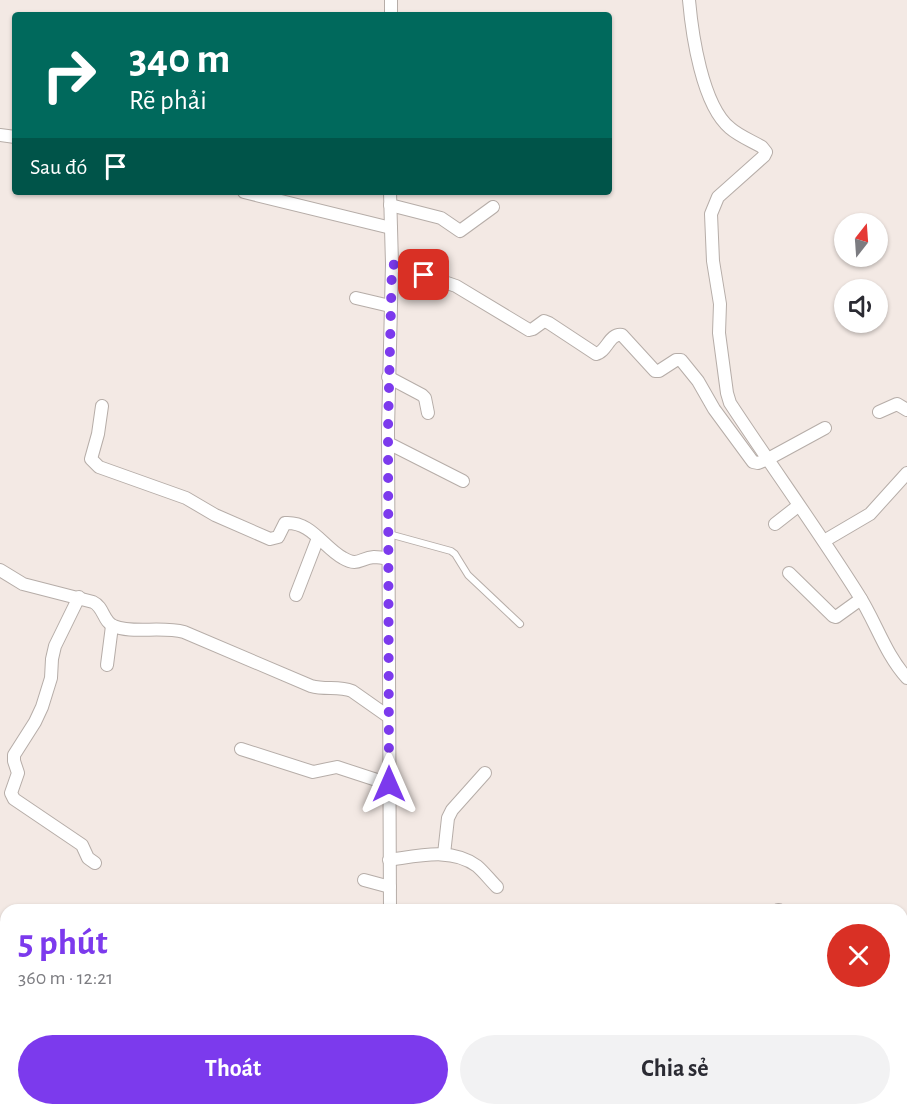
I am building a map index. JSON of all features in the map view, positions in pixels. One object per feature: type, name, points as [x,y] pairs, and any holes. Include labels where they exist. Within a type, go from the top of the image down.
[{"type":"street","points":[[690,0],[696,54],[717,112],[728,127],[762,147],[766,152],[718,197],[711,214],[713,261],[720,304],[719,333],[730,403],[763,461],[796,508],[824,541],[861,599],[892,658],[907,678]]},
{"type":"street","points":[[256,195],[391,228]]},
{"type":"street","points":[[390,904],[388,377],[392,264],[390,198],[441,218],[460,231],[493,207]]},
{"type":"street","points":[[392,264],[456,286],[528,330],[533,330],[544,321],[549,322],[596,354],[601,353],[614,336],[619,334],[655,371],[659,371],[676,360],[681,360],[698,381],[714,409],[749,459],[763,461],[825,428]]},
{"type":"street","points":[[356,298],[390,306]]},
{"type":"street","points":[[388,377],[422,395],[425,398],[428,412]]},
{"type":"street","points":[[879,412],[897,404],[907,410]]},
{"type":"street","points":[[102,406],[91,459],[94,464],[186,498],[215,515],[270,539],[278,537],[283,524],[288,522],[309,529],[342,558],[352,563],[359,563],[372,557],[388,559]]},
{"type":"street","points":[[388,443],[463,481]]},
{"type":"street","points":[[824,541],[870,514],[907,473]]},
{"type":"street","points":[[775,524],[796,508]]},
{"type":"street","points":[[296,595],[318,538]]},
{"type":"street","points":[[0,570],[23,584],[79,597],[98,604],[112,626],[107,665]]},
{"type":"street","points":[[789,573],[832,616],[836,616],[861,599]]},
{"type":"street","points":[[79,597],[55,646],[51,678],[42,707],[15,755],[14,761],[18,773],[11,793],[14,799],[82,845],[88,858],[95,863]]},
{"type":"street","points":[[112,626],[167,628],[184,632],[311,686],[326,689],[346,688],[389,717]]},
{"type":"street","points":[[242,749],[313,772],[337,767],[389,784]]},
{"type":"street","points":[[444,854],[448,818],[452,810],[485,773]]},
{"type":"street","points":[[390,860],[444,854],[476,865],[497,887]]},
{"type":"street","points":[[364,880],[390,887]]},
{"type":"lane","points":[[388,534],[451,551],[468,575],[520,624]]},
{"type":"route","points":[[389,784],[388,377],[392,264],[424,275]]}]
